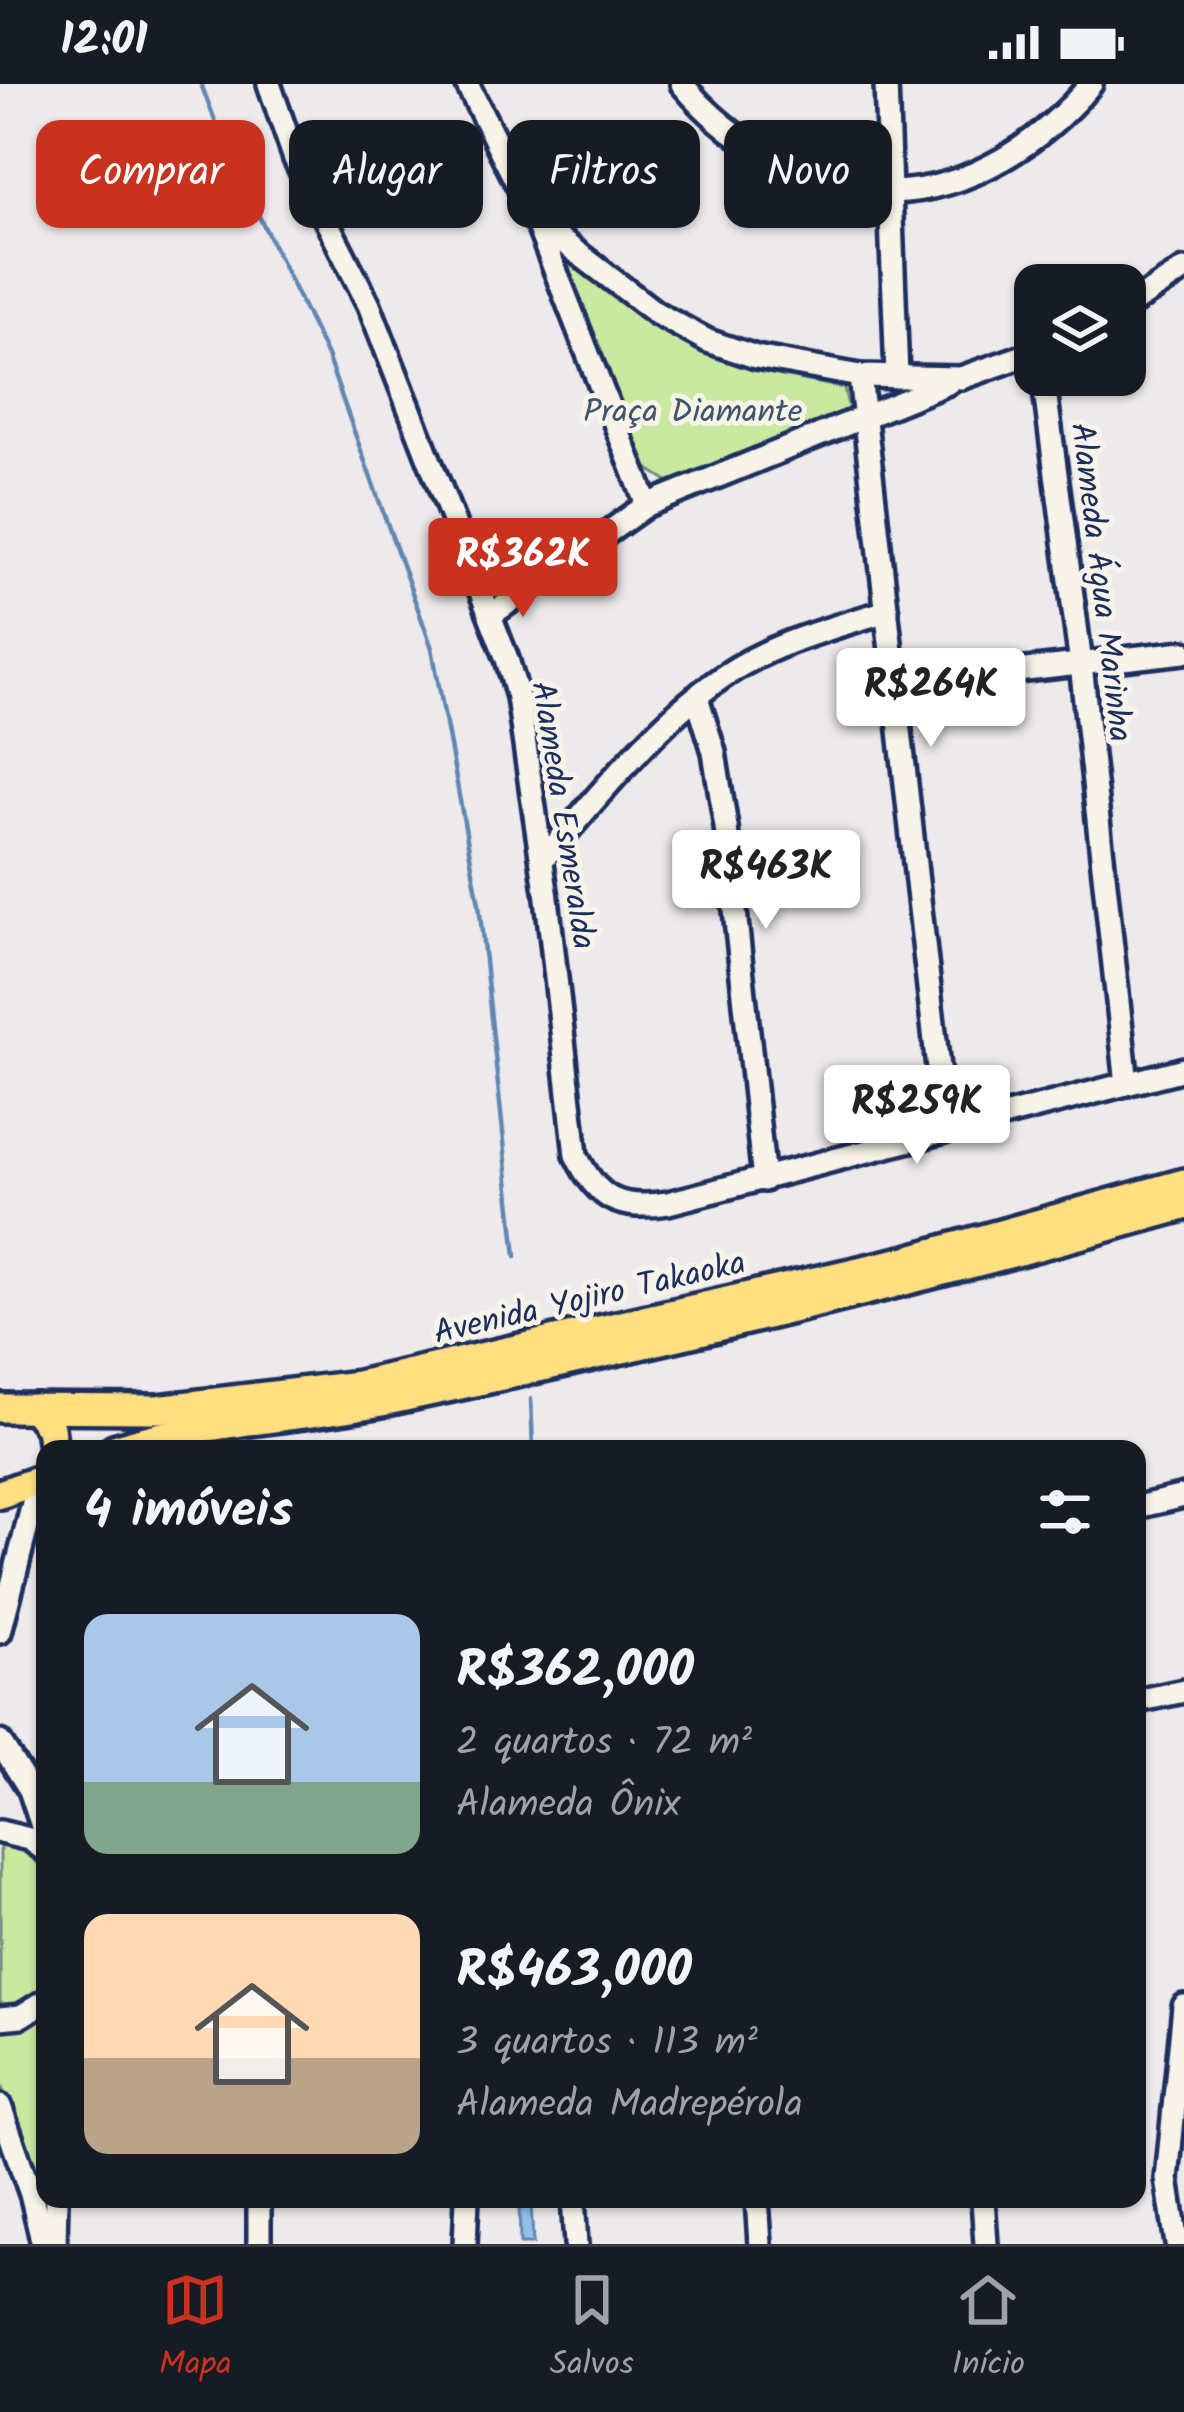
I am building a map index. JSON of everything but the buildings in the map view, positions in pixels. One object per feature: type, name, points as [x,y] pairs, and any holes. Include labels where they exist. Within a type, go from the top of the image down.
[{"type":"main road","name":"Avenida Yojiro Takaoka","points":[[0,1408],[157,1409],[358,1385],[902,1261],[1184,1183]]},
{"type":"main road","name":"Avenida Yojiro Takaoka","points":[[145,1440],[179,1430],[386,1401],[753,1319],[1184,1206]]},
{"type":"main road","points":[[34,1408],[50,1428],[52,1440]]},
{"type":"main road","points":[[0,1494],[36,1479]]},
{"type":"street","name":"Alameda Esmeralda","points":[[269,84],[303,177],[369,305],[491,615],[518,697],[576,1155],[598,1191],[615,1202],[640,1207],[764,1180]]},
{"type":"street","points":[[467,84],[507,163]]},
{"type":"street","points":[[682,84],[724,126]]},
{"type":"street","points":[[886,84],[887,120]]},
{"type":"street","points":[[892,193],[957,180],[1013,154],[1060,120],[1090,84]]},
{"type":"street","points":[[539,228],[647,505]]},
{"type":"street","points":[[546,228],[656,313],[708,340],[756,357],[860,376],[961,378]]},
{"type":"street","points":[[891,228],[897,377]]},
{"type":"street","points":[[1146,294],[1181,270]]},
{"type":"street","points":[[491,615],[647,505],[1014,359]]},
{"type":"street","points":[[860,376],[945,1130]]},
{"type":"street","name":"Alameda Água Marinha","points":[[1046,396],[1127,1084]]},
{"type":"street","points":[[542,860],[662,728],[697,697],[754,658],[886,611]]},
{"type":"street","points":[[895,685],[1184,652]]},
{"type":"street","points":[[697,697],[714,752],[726,827],[764,1180],[1184,1070]]},
{"type":"street","points":[[1146,1505],[1184,1496]]},
{"type":"street","points":[[0,1632],[36,1501]]},
{"type":"street","points":[[1146,1699],[1184,1691]]},
{"type":"street","points":[[0,1742],[36,1808]]},
{"type":"street","points":[[0,1832],[36,1844]]},
{"type":"street","points":[[1177,2244],[1168,2179],[1184,2006]]},
{"type":"street","points":[[0,2018],[21,2016],[36,2007]]},
{"type":"street","points":[[0,2106],[44,2244]]},
{"type":"street","points":[[55,2244],[56,2208]]},
{"type":"street","points":[[259,2208],[260,2244]]},
{"type":"street","points":[[465,2244],[467,2208]]},
{"type":"street","points":[[574,2208],[576,2244]]},
{"type":"street","points":[[758,2208],[760,2244]]},
{"type":"street","points":[[984,2208],[986,2244]]},
{"type":"green space","name":"Praça Diamante","points":[[555,244],[700,348],[772,374],[844,388],[849,411],[671,483],[647,468]]},
{"type":"green space","points":[[0,1844],[22,1850],[36,1862],[36,2000],[25,2008],[0,2011]]},
{"type":"green space","points":[[36,2021],[36,2179],[0,2082],[0,2027]]},
{"type":"water","points":[[519,2208],[531,2208],[533,2244],[520,2244]]},
{"type":"waterway","points":[[201,84],[224,144],[327,356],[432,648],[479,904],[516,1256]]},
{"type":"waterway","points":[[531,1399],[533,1440]]}]
